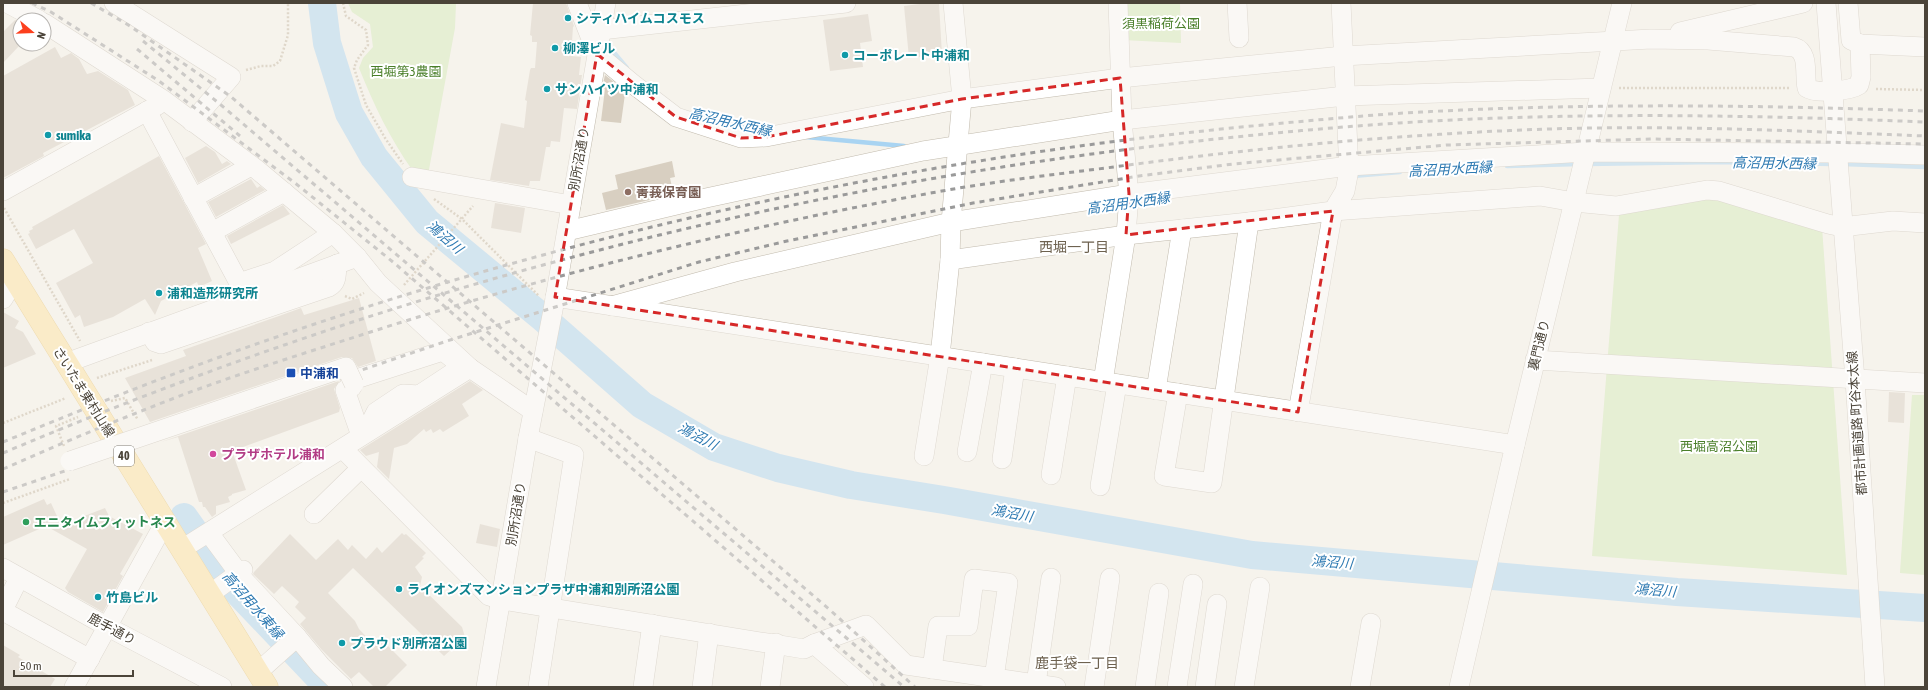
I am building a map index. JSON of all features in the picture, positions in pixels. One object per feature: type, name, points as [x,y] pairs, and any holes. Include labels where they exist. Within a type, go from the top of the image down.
[{"type":"main road","name":"さいたま東村山線","points":[[3,260],[165,522],[198,540],[230,580],[263,680]]},
{"type":"street","points":[[7,3],[24,12]]},
{"type":"street","points":[[114,3],[231,77],[192,122]]},
{"type":"street","points":[[577,3],[632,84],[676,116],[742,138],[766,137],[962,99],[1120,78],[1344,56],[1651,39],[1708,40],[1794,47],[1802,52],[1804,58],[1807,88],[1811,91],[1818,92],[1855,88],[1859,85],[1861,77],[1860,44]]},
{"type":"street","name":"別所沼通り","points":[[486,687],[502,600],[528,438],[554,306],[606,3]]},
{"type":"street","points":[[600,39],[846,3]]},
{"type":"street","points":[[924,456],[940,356],[950,260],[951,222],[959,146],[962,99],[953,3]]},
{"type":"street","points":[[1100,486],[1129,201],[1122,120],[1118,3]]},
{"type":"street","points":[[1237,3],[1239,38]]},
{"type":"street","points":[[1298,412],[1333,211],[1345,191],[1349,168],[1341,3]]},
{"type":"street","name":"裏門通り","points":[[1459,687],[1535,360],[1622,3]]},
{"type":"street","points":[[1651,39],[1803,3]]},
{"type":"street","name":"都市計画道路 町谷本太線","points":[[1826,3],[1842,227],[1855,380],[1875,687]]},
{"type":"street","points":[[1848,3],[1851,40],[1860,44],[1925,48]]},
{"type":"street","points":[[52,28],[165,101],[284,192],[357,256],[378,283],[470,368],[533,411]]},
{"type":"street","points":[[567,231],[706,198],[923,151],[1122,120],[1345,96],[1601,88]]},
{"type":"street","points":[[3,191],[165,101]]},
{"type":"street","points":[[147,111],[239,283],[275,271],[332,233]]},
{"type":"street","points":[[612,306],[735,272],[951,222],[1129,201],[1349,168],[1584,159],[1837,160],[1925,156]]},
{"type":"street","points":[[194,198],[251,166]]},
{"type":"street","points":[[412,177],[572,205]]},
{"type":"street","points":[[950,260],[1126,235],[1249,222],[1333,211],[1540,196],[1574,202],[1616,206],[1707,190],[1719,190],[1842,227],[1893,220],[1925,222]]},
{"type":"street","points":[[212,232],[284,192]]},
{"type":"street","points":[[1178,393],[1164,476],[1212,483],[1249,222]]},
{"type":"street","points":[[1156,390],[1182,229]]},
{"type":"street","points":[[66,363],[148,332],[263,300],[337,264],[357,256]]},
{"type":"street","points":[[3,299],[15,279]]},
{"type":"street","points":[[554,306],[612,306],[1515,445]]},
{"type":"street","points":[[443,351],[458,363],[457,370],[419,395],[403,394],[376,412],[371,422],[359,430],[345,390],[352,387],[350,381],[443,351]]},
{"type":"street","points":[[1535,360],[1925,384]]},
{"type":"street","points":[[967,452],[983,363]]},
{"type":"street","points":[[70,470],[151,433],[346,367],[354,384]]},
{"type":"street","points":[[343,687],[321,666],[290,644],[230,580],[198,540],[470,368]]},
{"type":"street","points":[[1002,459],[1015,368]]},
{"type":"street","points":[[1050,475],[1067,376]]},
{"type":"street","points":[[528,438],[574,454],[538,687]]},
{"type":"street","points":[[342,449],[489,596],[502,600],[551,606],[652,624],[776,643],[804,649],[866,625],[906,665],[1056,687]]},
{"type":"street","points":[[314,514],[361,468]]},
{"type":"street","points":[[74,687],[165,522]]},
{"type":"street","name":"鹿手通り","points":[[3,568],[108,627],[222,687]]},
{"type":"street","points":[[19,578],[3,611],[90,659]]},
{"type":"street","points":[[1036,684],[1051,578]]},
{"type":"street","points":[[1094,687],[1110,578]]},
{"type":"street","points":[[932,669],[938,626],[968,626],[974,579],[1001,582],[1008,584],[994,678]]},
{"type":"street","points":[[1177,687],[1193,584]]},
{"type":"street","points":[[1244,687],[1260,586]]},
{"type":"street","points":[[1145,687],[1159,593]]},
{"type":"street","points":[[1204,687],[1217,604]]},
{"type":"street","points":[[1360,687],[1371,623]]},
{"type":"street","points":[[643,687],[652,624]]},
{"type":"street","points":[[702,687],[709,633]]},
{"type":"street","points":[[770,687],[776,643]]},
{"type":"street","points":[[263,680],[290,644]]},
{"type":"street","points":[[814,644],[864,687]]},
{"type":"path","points":[[231,77],[256,68],[273,66],[280,61],[288,35],[288,3]]},
{"type":"path","points":[[1601,88],[1807,88]]},
{"type":"path","points":[[1855,88],[1925,90]]},
{"type":"path","points":[[3,207],[81,343]]},
{"type":"path","points":[[400,290],[462,219]]},
{"type":"path","points":[[3,423],[72,395]]},
{"type":"path","points":[[109,401],[125,398],[151,433]]},
{"type":"path","points":[[3,503],[70,470],[56,426],[72,419]]},
{"type":"highlighted area","points":[[597,54],[676,117],[741,138],[766,137],[962,99],[1120,78],[1129,194],[1126,235],[1333,211],[1298,412],[555,297]]},
{"type":"green space","name":"西堀第3農園","points":[[348,3],[456,3],[455,28],[428,175],[413,171],[397,147],[377,108],[359,68],[363,58],[373,47],[370,24],[352,12]]},
{"type":"green space","name":"須黒稲荷公園","points":[[1120,3],[1180,3],[1181,43],[1123,40]]},
{"type":"green space","name":"西堀高沼公園","points":[[1708,195],[1822,227],[1847,575],[1592,556],[1619,215]]},
{"type":"green space","points":[[1912,395],[1925,395],[1925,575],[1900,573]]},
{"type":"building","points":[[533,3],[566,3],[574,26],[571,56],[581,57],[579,75],[582,75],[577,109],[564,108],[560,142],[551,141],[550,147],[546,147],[540,181],[530,181],[529,186],[490,180],[501,123],[524,128],[527,101],[525,100],[530,70],[531,68],[535,68],[537,42],[532,42],[532,36],[530,35]]},
{"type":"building","points":[[939,3],[942,55],[909,58],[904,6]]},
{"type":"building","name":"コーポレート中浦和","points":[[868,14],[872,41],[860,43],[863,67],[830,71],[823,20]]},
{"type":"building","points":[[12,23],[12,52],[13,52],[3,63],[3,32]]},
{"type":"building","points":[[55,47],[61,58],[71,53],[79,59],[87,74],[98,71],[128,90],[135,105],[43,153],[44,156],[3,178],[3,76],[46,52],[52,52],[52,49]]},
{"type":"building","points":[[605,75],[624,90],[623,94],[625,94],[621,123],[601,121],[605,89],[602,88]]},
{"type":"building","points":[[206,146],[215,152],[222,164],[227,161],[231,164],[198,183],[185,158]]},
{"type":"building","points":[[159,156],[206,244],[198,248],[212,281],[199,287],[197,282],[161,301],[155,315],[145,299],[113,317],[84,327],[80,315],[75,318],[56,283],[93,263],[74,229],[36,249],[28,234],[30,233],[29,231],[33,229],[32,227]]},
{"type":"building","points":[[672,161],[675,177],[670,178],[672,187],[656,191],[658,198],[606,210],[602,193],[618,189],[615,175]]},
{"type":"building","points":[[251,179],[257,188],[260,186],[265,190],[216,217],[208,202]]},
{"type":"building","points":[[495,203],[525,208],[521,233],[491,228]]},
{"type":"building","points":[[283,205],[290,214],[231,244],[227,236]]},
{"type":"building","points":[[359,298],[376,361],[358,367],[352,358],[342,357],[150,422],[125,378],[186,356],[183,350],[301,308],[304,315]]},
{"type":"building","points":[[3,312],[19,321],[15,328],[23,332],[36,354],[3,368]]},
{"type":"building","points":[[339,381],[334,389],[340,408],[339,412],[232,451],[246,490],[232,494],[228,497],[230,502],[216,506],[216,514],[212,517],[205,507],[203,507],[202,502],[199,502],[178,437],[161,442]]},
{"type":"building","points":[[470,381],[483,390],[462,404],[469,416],[443,432],[440,429],[433,433],[431,429],[426,432],[424,429],[407,444],[394,448],[389,479],[377,467],[379,452],[366,456],[360,450]]},
{"type":"building","points":[[1889,392],[1905,393],[1904,423],[1888,422]]},
{"type":"building","points":[[44,499],[47,505],[51,503],[61,525],[105,508],[109,516],[143,534],[120,574],[123,576],[103,612],[68,592],[65,588],[87,549],[46,526],[3,545],[3,517]]},
{"type":"building","points":[[480,524],[500,529],[497,547],[476,543]]},
{"type":"building","points":[[402,533],[404,535],[406,534],[426,553],[422,557],[424,558],[415,567],[422,577],[420,586],[462,627],[465,637],[444,656],[353,568],[328,593],[355,621],[359,629],[375,646],[381,639],[407,665],[385,687],[374,687],[359,672],[351,679],[321,649],[300,624],[306,618],[295,607],[299,602],[282,586],[274,594],[253,574],[290,534],[316,560],[338,539],[348,550],[352,545],[366,559],[377,547],[382,553]]},
{"type":"building","points":[[3,645],[20,655],[18,657],[55,679],[50,687],[3,687]]},
{"type":"waterway","name":"鴻沼川","points":[[322,3],[327,43],[349,113],[374,157],[427,222],[543,318],[642,405],[714,447],[778,468],[851,485],[944,500],[1252,555],[1677,592],[1925,608]]},
{"type":"waterway","name":"高沼用水西縁","points":[[605,42],[627,68]]},
{"type":"waterway","name":"高沼用水西縁","points":[[704,117],[756,129]]},
{"type":"waterway","name":"高沼用水西縁","points":[[806,137],[904,146]]},
{"type":"waterway","name":"高沼用水西縁","points":[[1587,164],[1714,162],[1833,164]]},
{"type":"waterway","name":"高沼用水西縁","points":[[1507,166],[1579,164]]},
{"type":"waterway","name":"高沼用水西縁","points":[[1843,164],[1925,167]]},
{"type":"waterway","name":"高沼用水西縁","points":[[1353,176],[1400,172]]},
{"type":"waterway","name":"高沼用水東縁","points":[[184,517],[235,589],[328,687]]},
{"type":"railway","points":[[32,3],[51,12],[159,81],[295,183],[393,262],[885,687]]},
{"type":"railway","points":[[91,3],[130,26],[230,96],[830,610],[915,687]]},
{"type":"railway","points":[[143,41],[221,105],[904,687]]},
{"type":"railway","points":[[137,49],[240,136]]},
{"type":"railway","points":[[3,442],[187,369],[317,323],[449,282],[582,245],[717,212],[852,183],[989,159],[1126,140],[1263,125],[1421,112],[1610,106],[1736,106],[1925,111]]},
{"type":"railway","points":[[3,453],[73,424],[213,370],[428,298],[573,257],[666,233],[760,212],[950,176],[1140,148],[1236,137],[1406,123],[1480,119],[1628,116],[1777,117],[1925,122]]},
{"type":"railway","points":[[3,469],[57,445],[174,398],[277,362],[429,314],[579,271],[654,252],[806,217],[959,188],[1032,177],[1216,154],[1438,134],[1549,129],[1690,128],[1925,136]]},
{"type":"railway","points":[[3,492],[447,341],[699,262],[787,241],[973,203],[1139,176],[1233,164],[1447,145],[1652,139],[1925,144]]},
{"type":"place","name":"シティハイムコスモス","points":[[568,18]]},
{"type":"place","name":"柳澤ビル","points":[[555,48]]},
{"type":"place","name":"コーポレート中浦和","points":[[845,55]]},
{"type":"place","name":"サンハイツ中浦和","points":[[547,89]]},
{"type":"place","name":"sumika","points":[[48,135]]},
{"type":"place","name":"菁莪保育園","points":[[628,192]]},
{"type":"place","name":"浦和造形研究所","points":[[159,293]]},
{"type":"place","name":"中浦和","points":[[291,373]]},
{"type":"place","name":"プラザホテル浦和","points":[[213,454]]},
{"type":"place","name":"エニタイムフィットネス","points":[[26,522]]},
{"type":"place","name":"ライオンズマンションプラザ中浦和別所沼公園","points":[[399,589]]},
{"type":"place","name":"竹島ビル","points":[[98,597]]},
{"type":"place","name":"プラウド別所沼公園","points":[[342,643]]},
{"type":"district","name":"西堀一丁目","points":[[1074,247]]},
{"type":"district","name":"鹿手袋一丁目","points":[[1077,663]]}]
